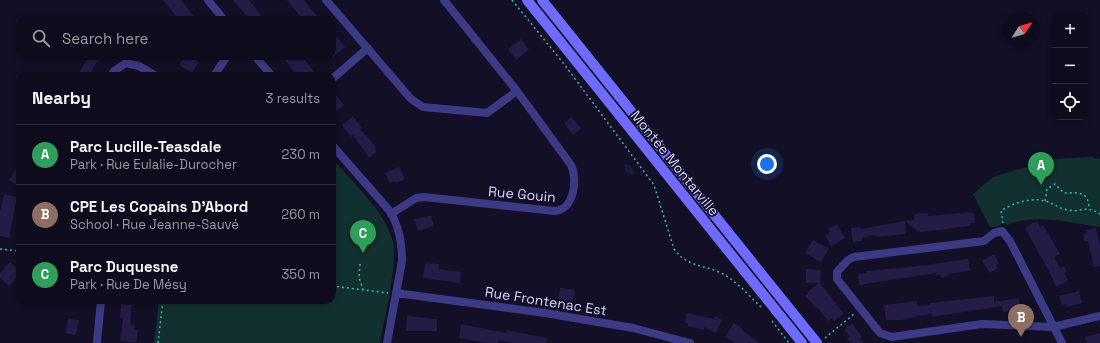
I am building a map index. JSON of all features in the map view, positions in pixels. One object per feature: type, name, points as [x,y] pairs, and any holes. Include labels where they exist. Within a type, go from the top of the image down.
[{"type":"street","points":[[208,0],[221,16]]},
{"type":"street","points":[[326,0],[411,99],[420,106],[484,113],[494,109],[517,91]]},
{"type":"street","name":"Rue Gouin","points":[[391,214],[414,200],[424,197],[554,211],[566,207],[572,195],[574,175],[572,167],[517,91],[444,0]]},
{"type":"street","name":"Montée Montarville","points":[[527,0],[802,343]]},
{"type":"street","name":"Montée Montarville","points":[[542,0],[819,342]]},
{"type":"street","points":[[336,76],[368,48]]},
{"type":"street","points":[[217,72],[224,60]]},
{"type":"street","points":[[258,60],[269,72]]},
{"type":"street","points":[[113,72],[126,63],[139,66],[149,72]]},
{"type":"street","points":[[336,150],[391,214],[402,247],[402,261],[387,343]]},
{"type":"street","points":[[1062,343],[1053,326],[1010,241],[1002,231],[994,233],[989,239],[984,241],[854,257],[848,260],[837,272],[838,279],[880,333],[892,337],[982,324],[1053,326],[1100,316]]},
{"type":"street","name":"Rue Frontenac Est","points":[[396,294],[545,313],[633,328],[690,343]]},
{"type":"street","points":[[97,343],[101,304]]},
{"type":"path","points":[[512,0],[564,64],[654,185],[674,249],[680,258],[688,263],[721,273],[733,280],[765,311]]},
{"type":"path","points":[[1045,201],[1047,189],[1056,184],[1064,193],[1079,192],[1084,195],[1088,200],[1089,209]]},
{"type":"path","points":[[1002,231],[1004,225],[1000,216],[1001,211],[1022,202],[1036,200],[1045,201],[1069,211],[1089,209],[1100,214]]},
{"type":"path","points":[[0,249],[16,251]]},
{"type":"path","points":[[360,264],[359,278],[363,289]]},
{"type":"path","points":[[336,286],[396,294]]},
{"type":"path","points":[[158,343],[163,304]]},
{"type":"path","points":[[819,342],[861,309]]},
{"type":"path","points":[[772,320],[789,343]]},
{"type":"green space","points":[[1091,157],[1100,159],[1100,227],[1065,221],[1041,219],[1018,221],[1007,225],[1004,222],[997,227],[990,227],[973,194],[993,177],[1054,159]]},
{"type":"green space","points":[[336,162],[376,209],[389,231],[393,242],[394,263],[380,343],[154,343],[159,304],[336,304]]},
{"type":"water","points":[[625,164],[630,165],[635,173],[632,175],[625,170]]},
{"type":"building","points":[[163,0],[181,0],[194,16],[176,16]]},
{"type":"building","points":[[233,0],[249,0],[262,16],[247,16]]},
{"type":"building","points":[[287,0],[304,0],[317,16],[300,16]]},
{"type":"building","points":[[336,36],[345,47],[336,55]]},
{"type":"building","points":[[521,39],[529,50],[516,60],[508,49]]},
{"type":"building","points":[[87,60],[98,60],[91,72],[79,72]]},
{"type":"building","points":[[182,60],[196,60],[199,62],[193,72],[179,65]]},
{"type":"building","points":[[285,60],[305,60],[314,72],[294,72]]},
{"type":"building","points":[[336,95],[344,105],[336,112]]},
{"type":"building","points":[[353,116],[362,128],[360,129],[376,147],[374,149],[377,152],[369,158],[353,135],[351,137],[343,127],[343,124]]},
{"type":"building","points":[[572,117],[581,129],[573,135],[564,123]]},
{"type":"building","points":[[399,167],[405,179],[396,183],[395,181],[390,183],[385,173]]},
{"type":"building","points":[[16,169],[16,185],[9,180]]},
{"type":"building","points":[[4,194],[16,197],[9,238],[0,236],[0,211]]},
{"type":"building","points":[[974,212],[975,223],[970,223],[970,226],[918,232],[905,221],[914,220],[914,215],[921,213],[928,213],[928,216]]},
{"type":"building","points":[[431,216],[434,226],[418,231],[414,219]]},
{"type":"building","points":[[905,221],[906,234],[876,237],[876,235],[862,238],[862,241],[853,242],[851,228],[861,227],[861,229]]},
{"type":"building","points":[[1037,221],[1040,227],[1043,225],[1060,254],[1054,257],[1060,268],[1064,266],[1067,272],[1064,273],[1068,281],[1056,287],[1050,273],[1025,228]]},
{"type":"building","points":[[837,224],[845,238],[831,246],[825,235],[830,232],[828,229]]},
{"type":"building","points":[[1096,228],[1100,246],[1100,266],[1094,267],[1088,241],[1085,242],[1083,234],[1086,233],[1086,230]]},
{"type":"building","points":[[813,240],[829,249],[821,262],[805,253]]},
{"type":"building","points":[[994,254],[999,263],[996,265],[998,268],[990,273],[982,261]]},
{"type":"building","points":[[968,259],[970,271],[948,274],[948,276],[941,278],[940,275],[936,275],[936,273],[859,285],[858,274],[867,273],[866,271]]},
{"type":"building","points":[[10,262],[16,267],[16,278],[9,286],[0,278],[0,273]]},
{"type":"building","points":[[425,263],[439,264],[438,269],[461,272],[460,283],[423,278]]},
{"type":"building","points":[[806,269],[821,270],[820,283],[844,314],[834,321],[832,318],[828,321],[817,307],[816,308],[805,296],[808,294],[807,292],[819,283],[806,283]]},
{"type":"building","points":[[560,288],[575,290],[573,302],[559,299]]},
{"type":"building","points":[[1079,291],[1082,303],[1067,307],[1066,304],[1062,305],[1059,296]]},
{"type":"building","points":[[994,296],[994,302],[1019,298],[1020,310],[1003,312],[1002,306],[932,317],[932,314],[902,320],[886,320],[884,305],[917,301],[918,306],[930,305],[930,303]]},
{"type":"building","points":[[121,304],[132,305],[130,324],[135,325],[134,330],[138,330],[136,343],[120,341],[123,318],[120,318]]},
{"type":"building","points":[[687,313],[714,319],[715,316],[722,320],[716,333],[704,327],[704,330],[688,326],[688,324],[685,323]]},
{"type":"building","points":[[407,316],[437,319],[437,331],[406,331]]},
{"type":"building","points":[[68,319],[79,320],[76,335],[65,333]]},
{"type":"building","points":[[734,323],[760,343],[735,343],[725,337]]},
{"type":"building","points":[[852,323],[862,337],[859,339],[864,343],[850,343],[847,339],[850,337],[844,330]]},
{"type":"building","points":[[461,324],[506,333],[507,330],[547,338],[546,343],[513,343],[499,340],[498,343],[486,343],[459,338]]},
{"type":"building","points":[[1100,333],[1100,343],[1087,343],[1085,337]]},
{"type":"place","name":"Parc Lucille-Teasdale","points":[[1041,185]]},
{"type":"place","name":"Parc Duquesne","points":[[363,253]]},
{"type":"place","name":"CPE Les Copains D'Abord","points":[[1021,337]]}]
